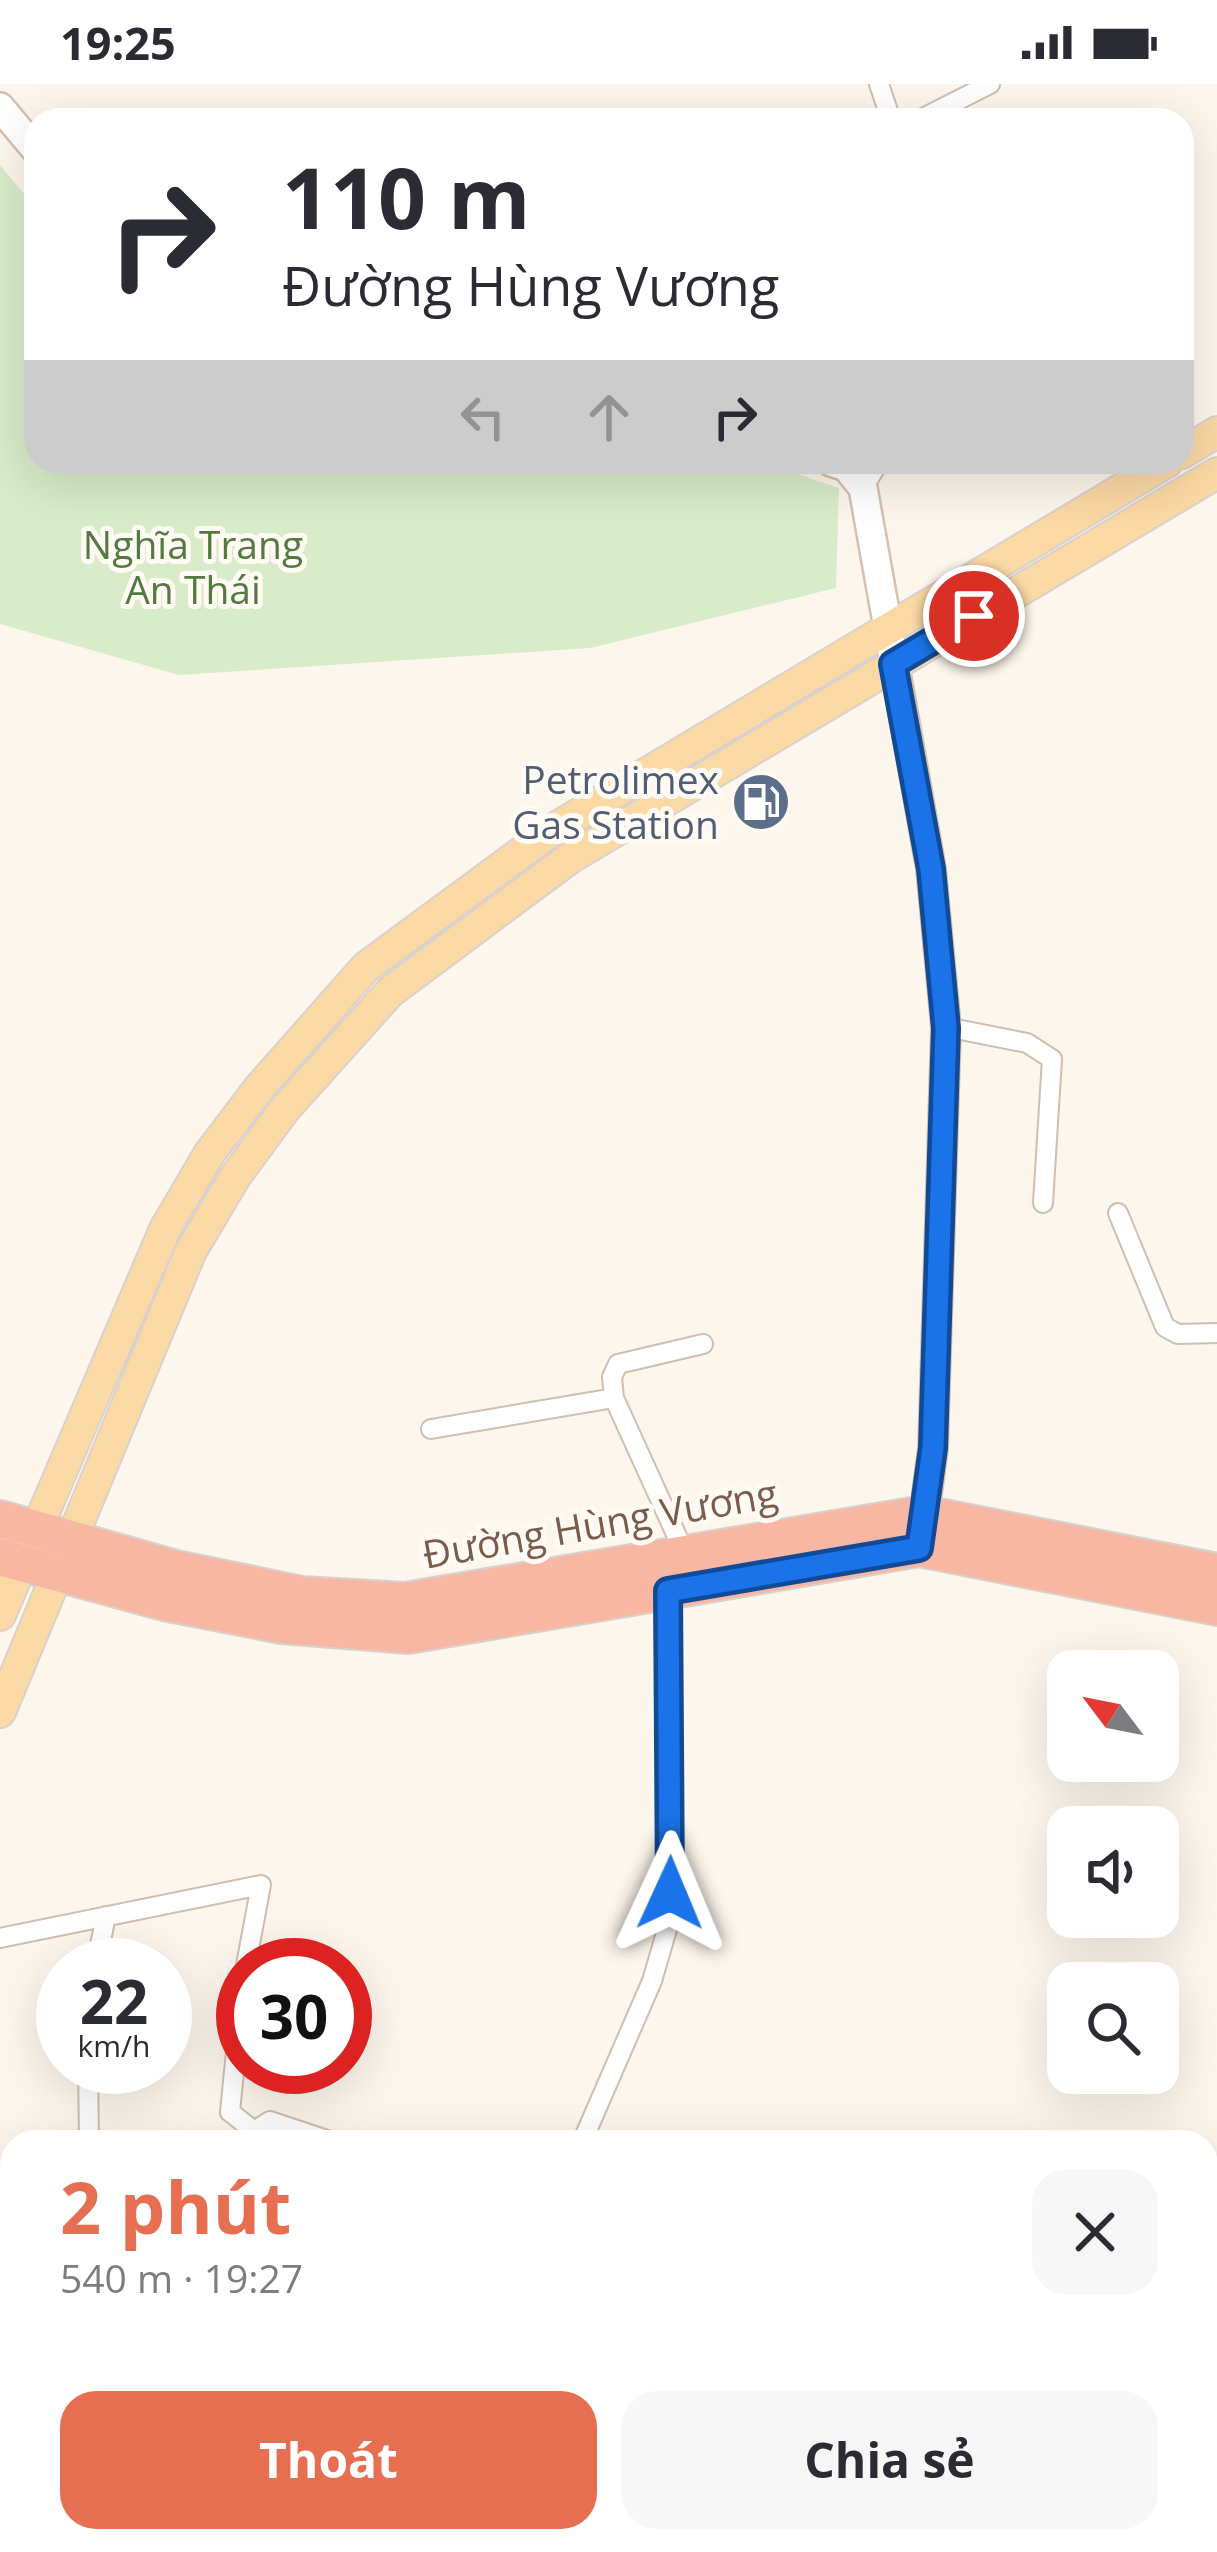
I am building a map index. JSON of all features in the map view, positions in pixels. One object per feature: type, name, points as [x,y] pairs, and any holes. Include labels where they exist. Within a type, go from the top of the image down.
[{"type":"highway","name":"Đường Hùng Vương","points":[[14,1542],[282,1625],[408,1635],[668,1591],[922,1531],[1217,1607]]},
{"type":"highway","name":"Đường Hùng Vương","points":[[66,1556],[176,1569],[302,1595],[405,1601],[685,1554],[922,1531],[1217,1572]]},
{"type":"main road","points":[[0,1712],[191,1251],[285,1109],[390,992],[570,858],[1217,473]]},
{"type":"main road","points":[[0,1615],[14,1542],[165,1229],[209,1154],[310,1027],[366,967],[495,867],[1147,474]]},
{"type":"main road","points":[[715,733],[731,761]]},
{"type":"street","points":[[943,108],[990,84]]},
{"type":"street","points":[[0,107],[24,136]]},
{"type":"street","points":[[851,474],[862,488],[931,869],[946,1028],[933,1448],[922,1531]]},
{"type":"street","points":[[862,488],[871,474]]},
{"type":"street","points":[[946,1028],[1027,1043],[1052,1059],[1043,1203]]},
{"type":"street","points":[[1118,1214],[1165,1327],[1178,1334],[1217,1333]]},
{"type":"street","points":[[685,1554],[614,1398],[612,1377],[618,1364],[703,1344]]},
{"type":"street","points":[[431,1429],[614,1398]]},
{"type":"street","points":[[587,2130],[652,1981],[668,1926],[673,1859],[668,1591]]},
{"type":"street","points":[[0,1938],[261,1886],[251,1938]]},
{"type":"street","points":[[102,1938],[106,1916]]},
{"type":"street","points":[[88,2094],[89,2130]]},
{"type":"street","points":[[232,2094],[230,2112],[253,2130]]},
{"type":"street","points":[[256,2130],[270,2122],[295,2130]]},
{"type":"green space","name":"Nghĩa Trang An Thái","points":[[0,165],[24,194],[24,474],[797,474],[839,488],[836,588],[590,648],[179,675],[0,624]]},
{"type":"place","name":"Petrolimex Gas Station","points":[[761,802]]},
{"type":"route","points":[[670,1893],[668,1591],[919,1548],[933,1448],[946,1028],[931,869],[893,664],[974,616]]}]
